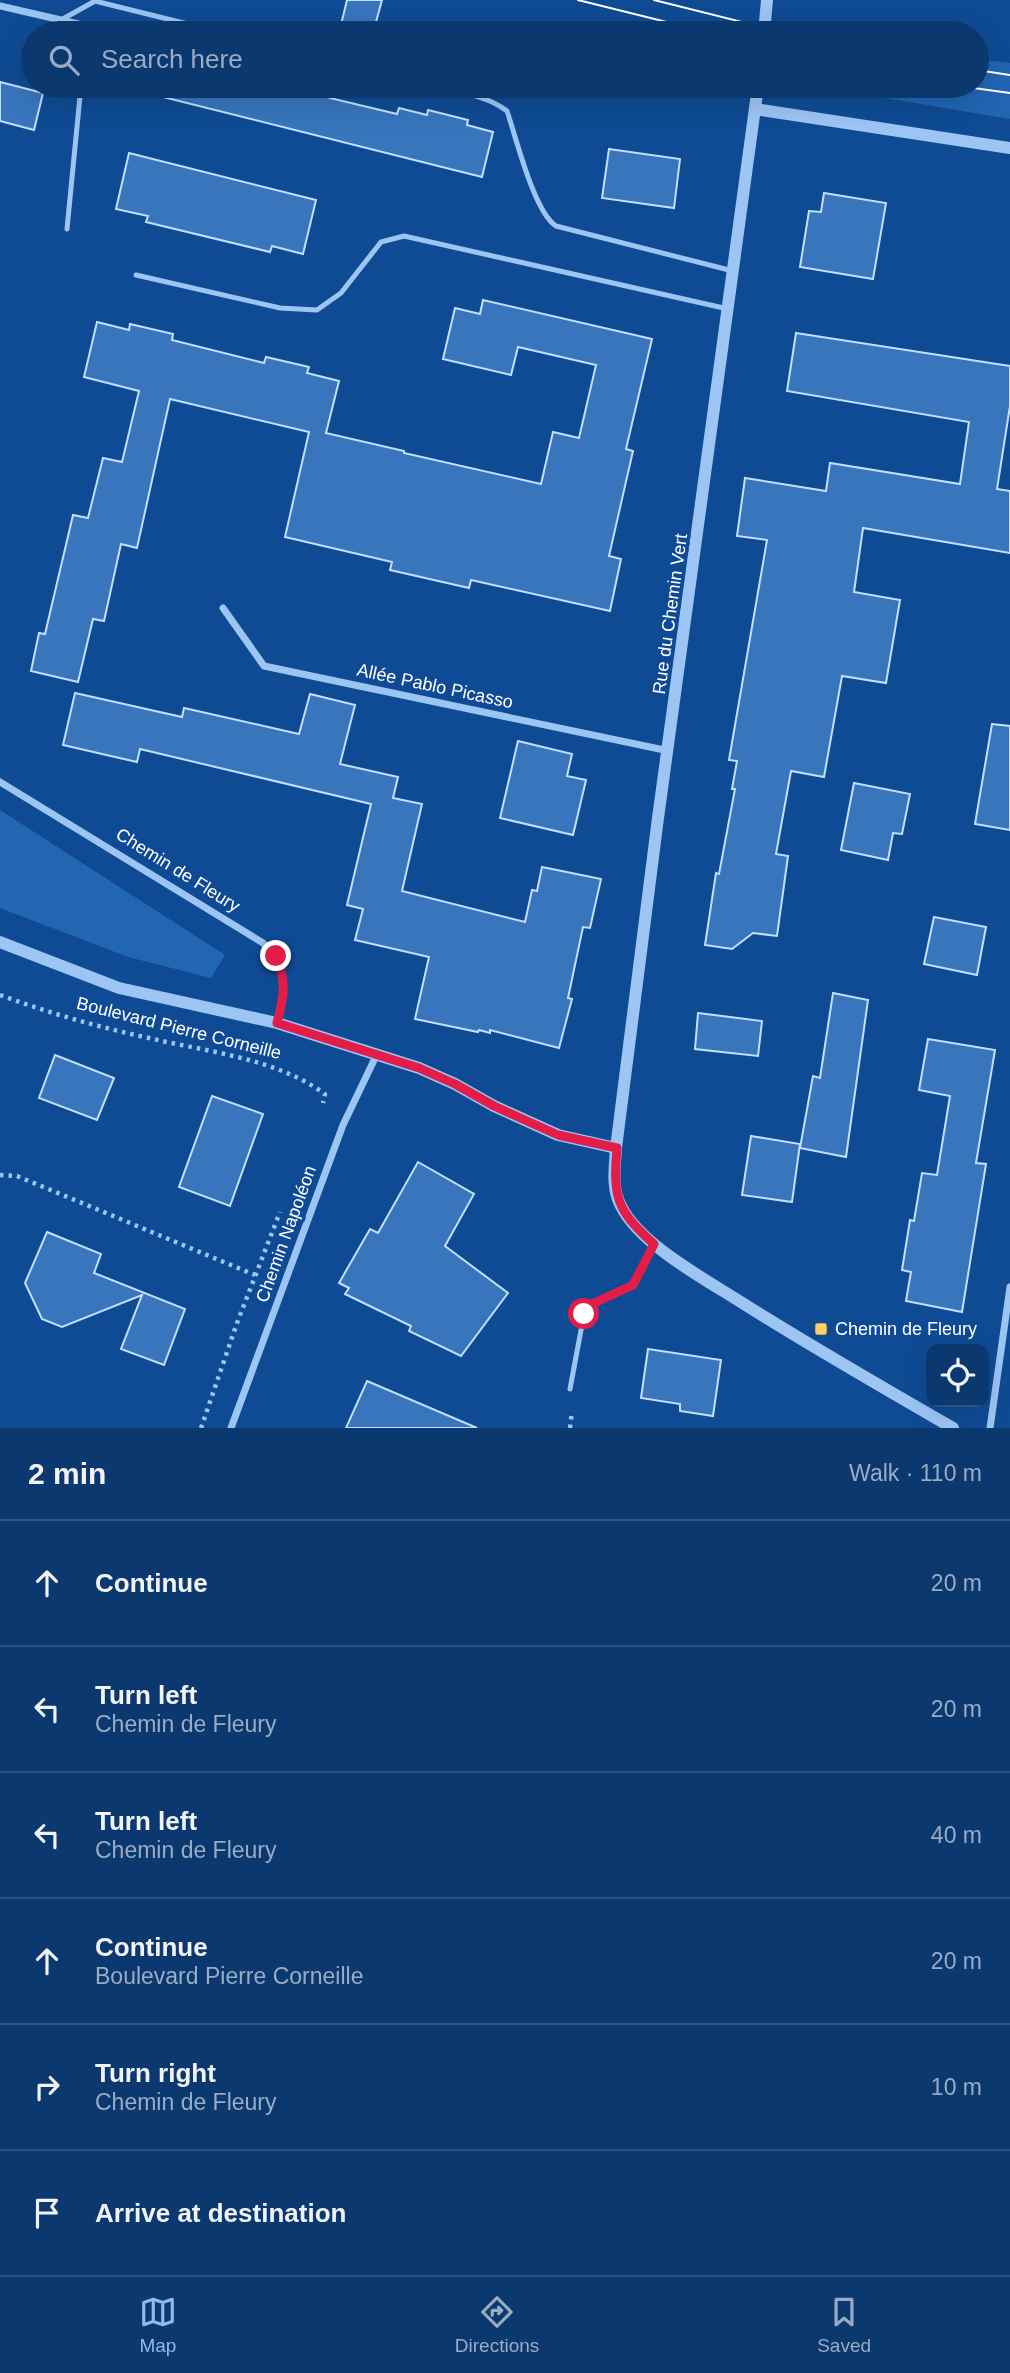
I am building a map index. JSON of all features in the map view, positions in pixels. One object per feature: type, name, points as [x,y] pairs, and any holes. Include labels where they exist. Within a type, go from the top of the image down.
[{"type":"street","points":[[765,21],[766,0]]},
{"type":"street","points":[[0,6],[61,20]]},
{"type":"street","name":"Rue du Chemin Vert","points":[[617,1148],[658,818],[756,98]]},
{"type":"street","points":[[755,109],[1010,148]]},
{"type":"street","name":"Allée Pablo Picasso","points":[[223,608],[264,666],[669,751]]},
{"type":"street","name":"Chemin de Fleury","points":[[0,782],[263,943],[276,956],[283,974],[284,996],[277,1023]]},
{"type":"street","name":"Boulevard Pierre Corneille","points":[[0,942],[119,988],[277,1023],[377,1054]]},
{"type":"street","points":[[377,1054],[431,1073],[558,1135],[617,1148],[615,1191],[634,1226],[654,1244],[766,1318],[953,1428]]},
{"type":"street","name":"Chemin Napoléon","points":[[231,1428],[343,1125],[377,1054]]},
{"type":"street","points":[[990,1428],[1010,1287]]},
{"type":"lane","points":[[61,20],[95,1],[176,21]]},
{"type":"lane","points":[[67,229],[80,98]]},
{"type":"lane","points":[[481,98],[499,104],[507,111],[533,190],[549,222],[733,271]]},
{"type":"lane","points":[[136,275],[280,308],[317,310],[341,293],[381,242],[404,236],[728,309]]},
{"type":"lane","points":[[570,1389],[584,1314],[592,1304],[633,1285],[654,1244]]},
{"type":"path","name":"Boulevard Pierre Corneille","points":[[0,995],[61,1017],[250,1060],[295,1074],[326,1094],[320,1115]]},
{"type":"path","points":[[0,1175],[16,1176],[254,1275]]},
{"type":"path","name":"Chemin Napoléon","points":[[201,1428],[254,1275],[285,1202]]},
{"type":"shaded area","points":[[989,60],[1010,63],[1010,119],[886,98],[989,98]]},
{"type":"shaded area","points":[[0,810],[225,955],[211,978],[128,957],[0,908]]},
{"type":"building","points":[[347,0],[382,0],[376,21],[342,21]]},
{"type":"building","points":[[0,82],[21,87],[21,98],[42,98],[34,130],[0,121]]},
{"type":"building","points":[[167,98],[330,98],[397,114],[399,108],[427,115],[428,110],[468,120],[467,125],[493,132],[482,177]]},
{"type":"building","points":[[609,149],[680,159],[674,208],[602,198]]},
{"type":"building","points":[[129,153],[316,200],[303,254],[272,246],[270,252],[146,222],[148,216],[116,209]]},
{"type":"building","points":[[824,193],[886,203],[873,279],[800,267],[809,211],[821,212]]},
{"type":"building","points":[[483,300],[652,339],[626,449],[633,451],[609,556],[621,559],[610,611],[471,580],[469,588],[390,570],[392,562],[285,537],[309,432],[170,399],[137,548],[121,544],[104,621],[93,619],[78,682],[31,671],[39,633],[45,634],[73,515],[88,518],[103,458],[122,462],[139,391],[84,377],[97,322],[129,330],[130,324],[173,334],[172,340],[264,363],[266,357],[309,367],[307,373],[339,381],[326,433],[541,484],[553,432],[579,438],[596,365],[518,347],[511,375],[443,359],[455,308],[480,314]]},
{"type":"building","points":[[796,333],[1010,366],[1010,406],[997,489],[1010,491],[1010,553],[863,528],[854,592],[900,600],[886,683],[842,676],[824,777],[791,771],[776,854],[788,856],[777,936],[753,933],[732,949],[705,945],[716,873],[719,874],[735,789],[732,789],[737,761],[729,760],[767,540],[737,536],[745,478],[826,491],[830,463],[960,484],[969,422],[787,391]]},
{"type":"building","points":[[75,693],[182,717],[184,708],[299,734],[310,694],[355,705],[340,764],[398,777],[393,798],[422,804],[402,891],[525,922],[532,890],[537,891],[542,867],[601,879],[590,928],[583,927],[568,998],[572,999],[559,1048],[490,1030],[490,1033],[478,1032],[415,1019],[429,957],[355,940],[363,909],[347,905],[371,804],[140,749],[137,762],[63,745]]},
{"type":"building","points":[[992,724],[1010,726],[1010,830],[975,824]]},
{"type":"building","points":[[518,741],[572,754],[567,776],[586,780],[573,835],[500,818]]},
{"type":"building","points":[[854,783],[910,794],[902,834],[893,833],[888,860],[841,850]]},
{"type":"building","points":[[934,917],[986,927],[977,975],[924,964]]},
{"type":"building","points":[[833,993],[868,1000],[846,1157],[800,1148],[813,1076],[820,1078]]},
{"type":"building","points":[[698,1013],[762,1021],[758,1056],[695,1049]]},
{"type":"building","points":[[928,1039],[995,1050],[976,1163],[986,1164],[962,1312],[906,1301],[911,1272],[902,1270],[910,1220],[914,1221],[922,1173],[937,1175],[950,1096],[919,1090]]},
{"type":"building","points":[[55,1055],[114,1078],[97,1120],[39,1098]]},
{"type":"building","points":[[212,1096],[263,1114],[230,1206],[179,1187]]},
{"type":"building","points":[[751,1136],[800,1144],[792,1202],[742,1195]]},
{"type":"building","points":[[418,1162],[474,1194],[445,1246],[508,1293],[461,1356],[409,1331],[411,1326],[345,1294],[349,1288],[339,1283],[370,1229],[378,1233]]},
{"type":"building","points":[[47,1232],[101,1254],[94,1273],[185,1309],[164,1365],[121,1349],[142,1295],[62,1327],[42,1319],[25,1283]]},
{"type":"building","points":[[648,1349],[721,1360],[713,1416],[680,1411],[680,1404],[641,1398]]},
{"type":"building","points":[[367,1381],[477,1428],[346,1428]]},
{"type":"tram line","points":[[578,0],[663,21]]},
{"type":"tram line","points":[[654,0],[738,21]]},
{"type":"tram line","points":[[989,72],[1010,75]]},
{"type":"tram line","points":[[989,90],[1010,93]]},
{"type":"place","name":"Chemin de Fleury","points":[[821,1329]]},
{"type":"route","points":[[276,956],[283,974],[284,996],[277,1023],[419,1068],[558,1135],[617,1148],[615,1191],[634,1226],[654,1244],[633,1285],[592,1304],[584,1314]]}]
